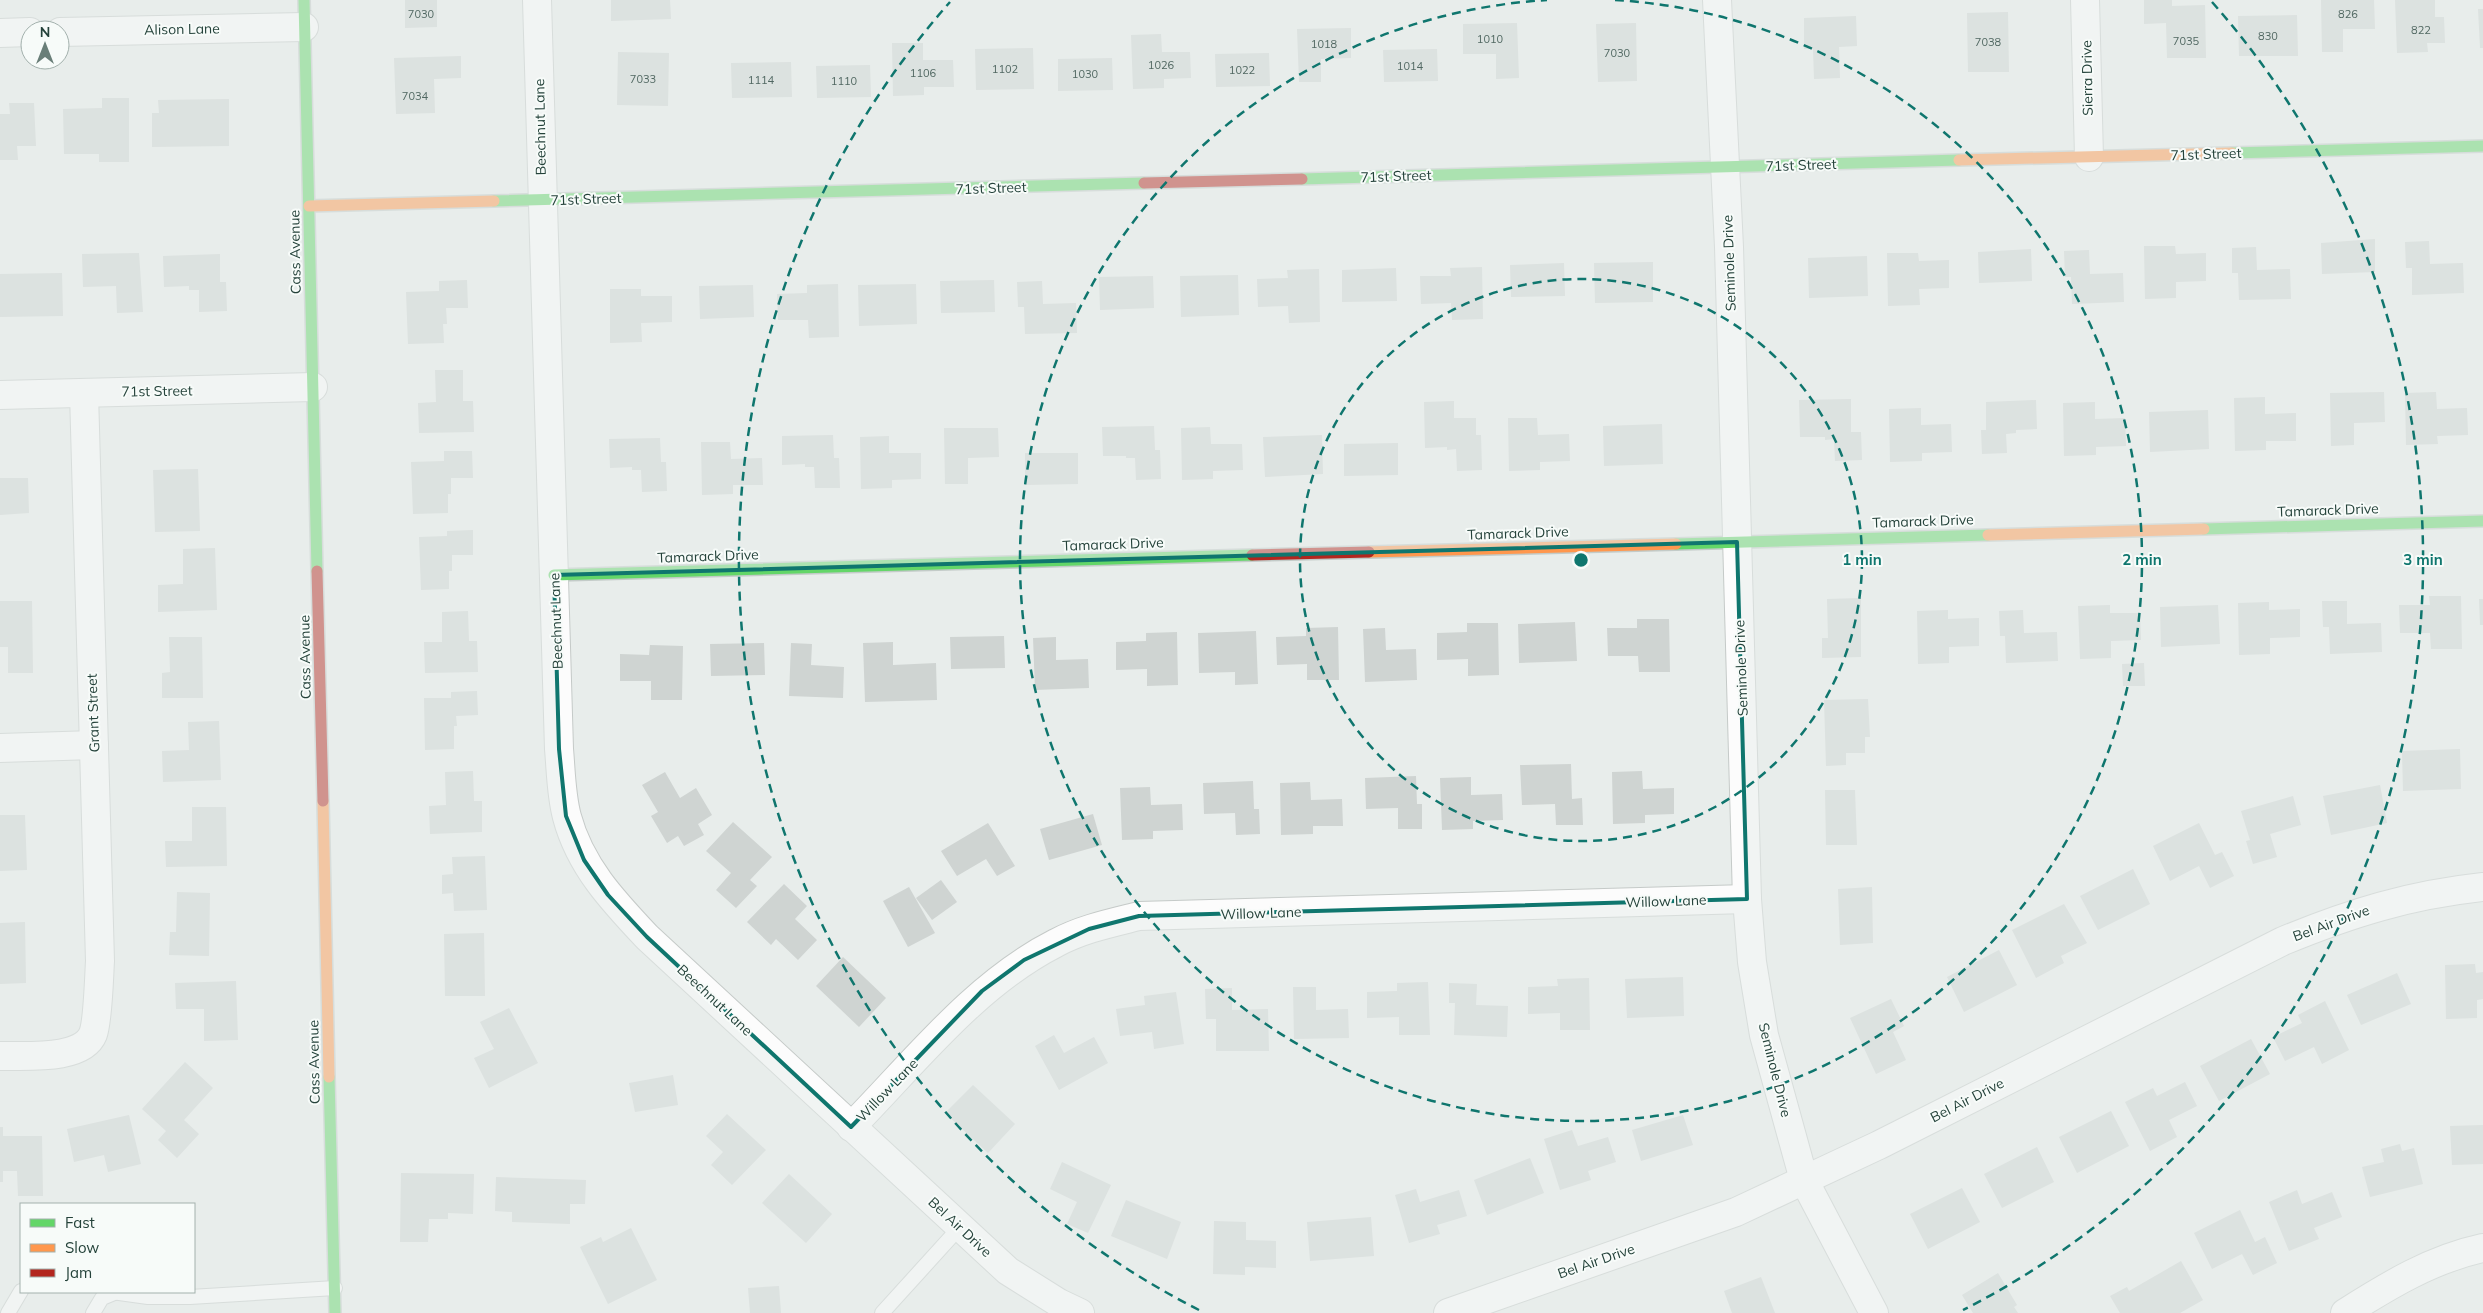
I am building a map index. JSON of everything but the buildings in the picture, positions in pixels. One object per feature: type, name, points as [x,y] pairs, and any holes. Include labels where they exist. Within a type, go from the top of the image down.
[{"type":"street","name":"Cass Avenue","points":[[304,0],[336,1313]]},
{"type":"street","name":"Beechnut Lane","points":[[538,0],[542,200],[554,575],[562,788],[566,816],[584,860],[608,895],[647,937],[852,1127]]},
{"type":"street","name":"Seminole Drive","points":[[1717,0],[1725,167],[1747,899],[1752,962],[1764,1035],[1804,1180],[1874,1313]]},
{"type":"street","name":"Sierra Drive","points":[[2085,0],[2089,157]]},
{"type":"street","name":"Alison Lane","points":[[70,32],[304,27]]},
{"type":"street","points":[[0,33],[20,32]]},
{"type":"street","name":"71st Street","points":[[309,206],[2483,146]]},
{"type":"street","name":"71st Street","points":[[0,395],[313,387]]},
{"type":"street","name":"Grant Street","points":[[0,1056],[73,1052],[85,1045],[93,1034],[100,961],[84,393]]},
{"type":"street","name":"Tamarack Drive","points":[[554,575],[2483,521]]},
{"type":"street","points":[[0,748],[94,745]]},
{"type":"street","name":"Bel Air Drive","points":[[1448,1313],[1736,1212],[1880,1144],[2283,941],[2333,920],[2385,904],[2441,892],[2483,887]]},
{"type":"street","name":"Willow Lane","points":[[852,1127],[982,991],[1024,960],[1057,942],[1089,929],[1139,916],[1747,899]]},
{"type":"street","name":"Bel Air Drive","points":[[852,1127],[1008,1271],[1060,1304],[1080,1313]]},
{"type":"street","points":[[2344,1313],[2425,1266],[2461,1252],[2483,1248]]},
{"type":"lane","points":[[882,1313],[960,1227]]},
{"type":"lane","points":[[120,1293],[148,1297],[190,1297],[335,1288]]},
{"type":"lane","points":[[8,1313],[20,1293]]},
{"type":"lane","points":[[93,1313],[102,1298],[111,1293]]},
{"type":"highlighted area","points":[[1737,542],[1747,899],[1139,916],[1089,929],[1024,960],[982,991],[851,1127],[647,937],[608,895],[584,860],[566,816],[559,749],[554,575]]},
{"type":"traffic: fast","points":[[304,0],[317,571]]},
{"type":"traffic: fast","points":[[2232,153],[2483,146]]},
{"type":"traffic: fast","points":[[1302,179],[1959,160]]},
{"type":"traffic: fast","points":[[494,201],[1144,183]]},
{"type":"traffic: fast","points":[[2204,529],[2483,521]]},
{"type":"traffic: fast","points":[[1676,544],[1988,535]]},
{"type":"traffic: fast","points":[[554,575],[1252,555]]},
{"type":"traffic: fast","points":[[329,1077],[335,1313]]},
{"type":"traffic: slow","points":[[1959,160],[2232,153]]},
{"type":"traffic: slow","points":[[309,206],[494,201]]},
{"type":"traffic: slow","points":[[1988,535],[2204,529]]},
{"type":"traffic: slow","points":[[1369,552],[1676,544]]},
{"type":"traffic: slow","points":[[323,801],[329,1077]]},
{"type":"traffic: jam","points":[[1144,183],[1302,179]]},
{"type":"traffic: jam","points":[[1252,555],[1369,552]]},
{"type":"traffic: jam","points":[[317,571],[323,801]]}]
